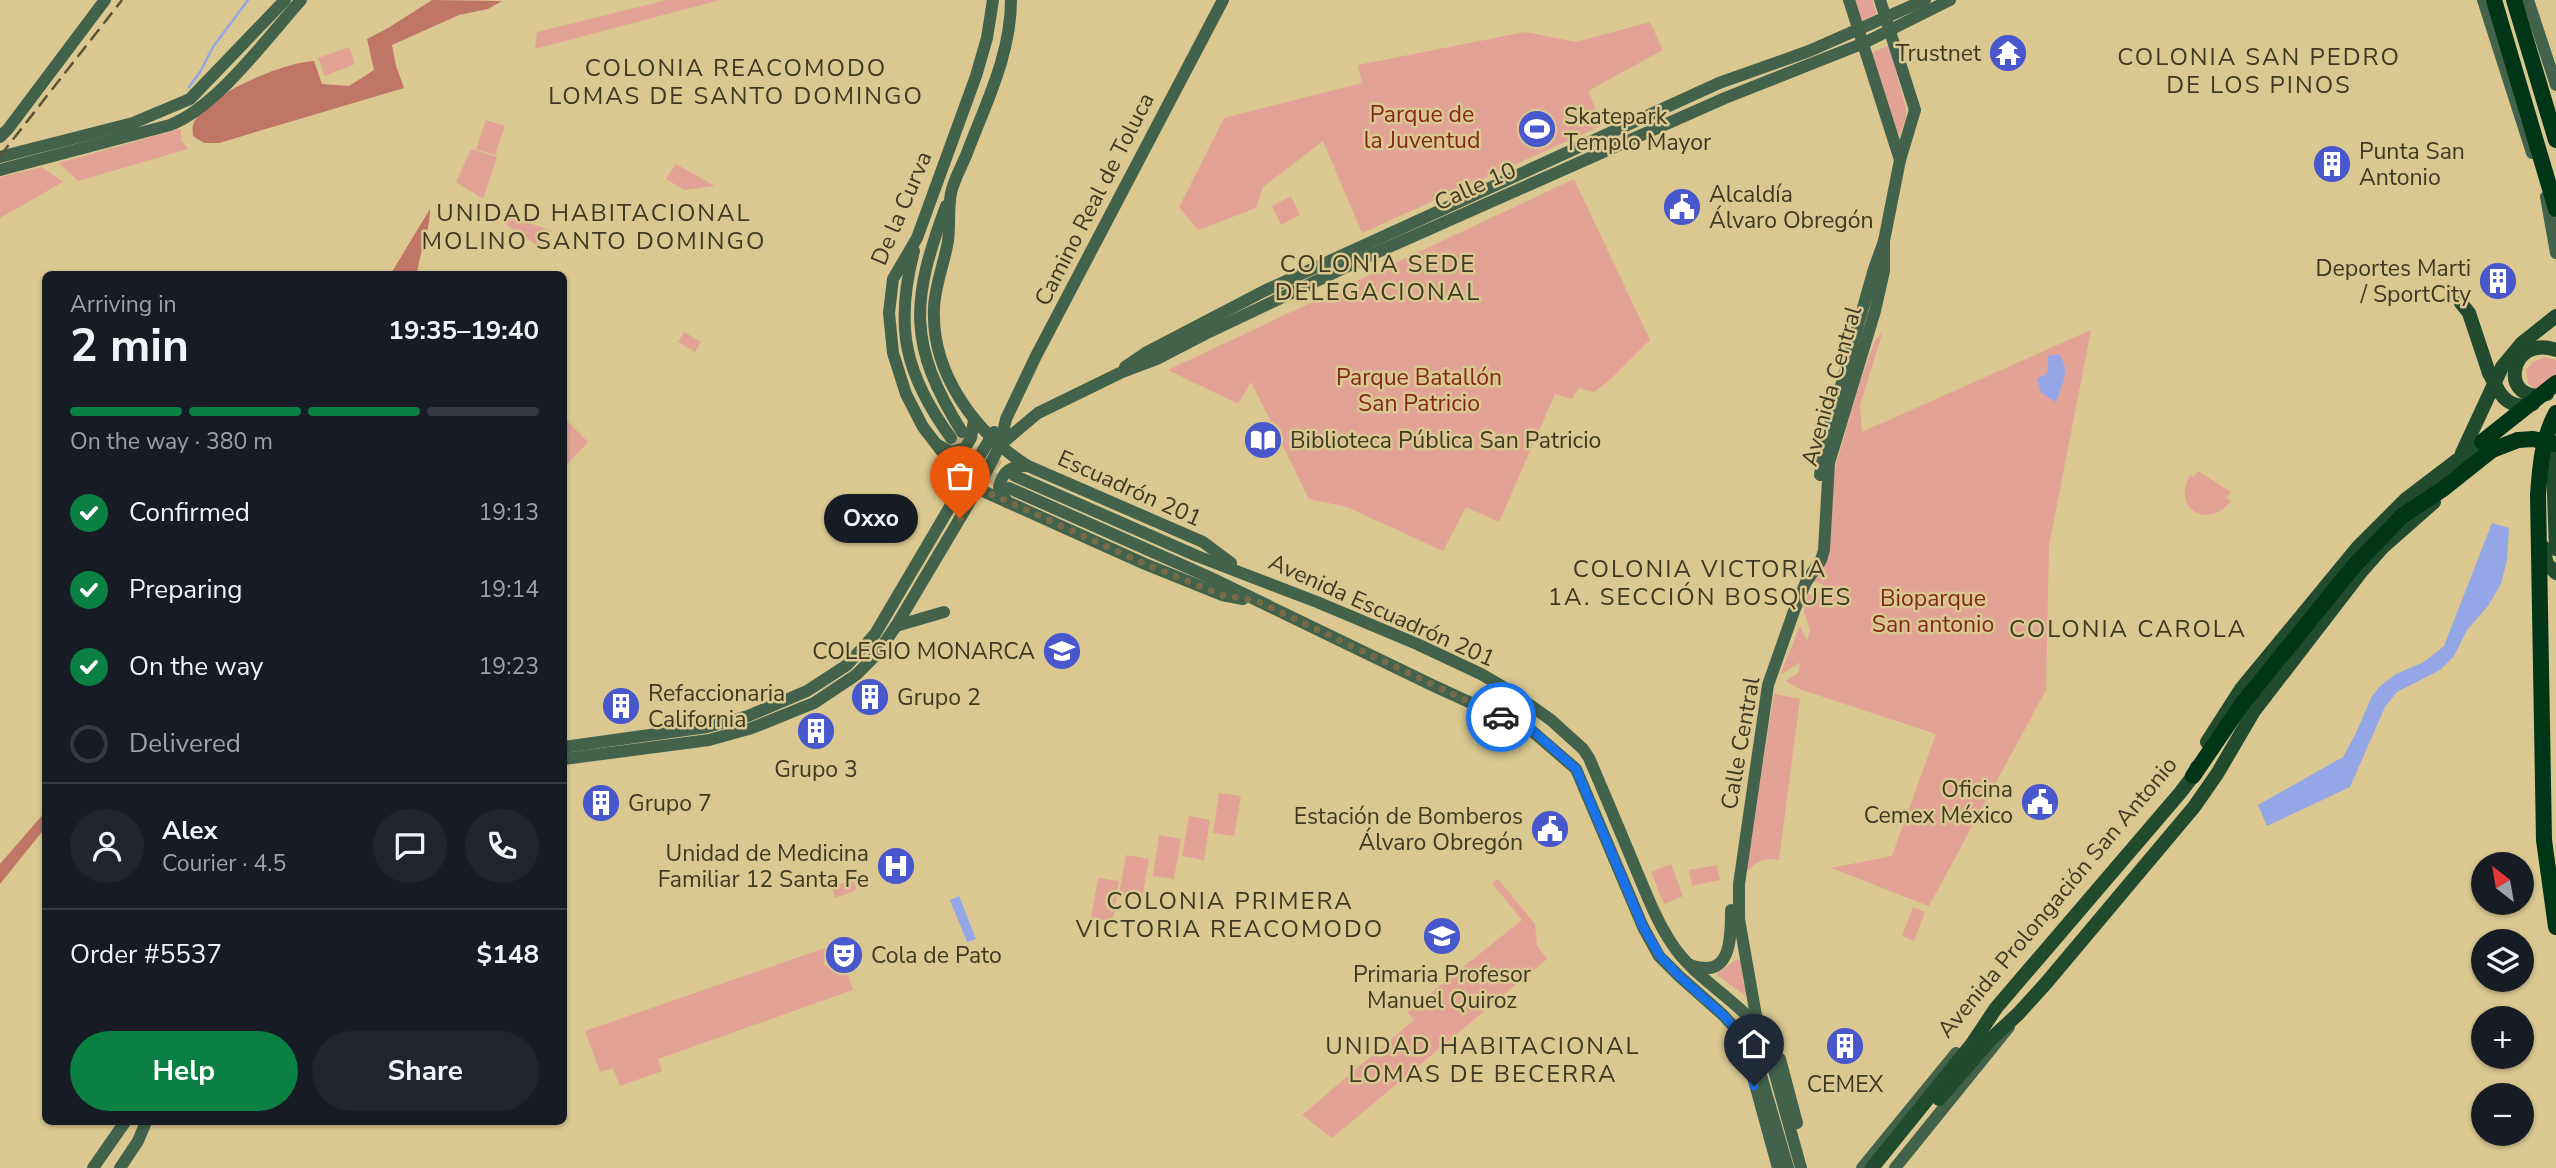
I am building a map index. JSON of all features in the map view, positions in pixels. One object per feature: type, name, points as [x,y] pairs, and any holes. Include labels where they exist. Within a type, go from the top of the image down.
[{"type":"highway","points":[[2493,33],[2495,0]]},
{"type":"highway","points":[[2495,0],[2556,192]]},
{"type":"highway","points":[[2495,0],[2556,209]]},
{"type":"highway","points":[[2517,0],[2556,120]]},
{"type":"highway","points":[[2517,0],[2556,140]]},
{"type":"highway","points":[[2193,775],[2242,704],[2354,566],[2400,518],[2519,412],[2555,388]]},
{"type":"highway","points":[[2556,413],[2540,464],[2538,495],[2544,840],[2552,914],[2556,927]]},
{"type":"highway","points":[[2400,518],[2443,489],[2492,450],[2505,444],[2533,439],[2556,446]]},
{"type":"main road","points":[[2461,303],[2469,313],[2490,373],[2505,399],[2523,406],[2538,402]]},
{"type":"main road","points":[[2459,458],[2511,354],[2556,316]]},
{"type":"main road","points":[[2555,388],[2538,396],[2526,394],[2516,382],[2514,369],[2521,356],[2529,351],[2545,347],[2556,350]]},
{"type":"main road","name":"Avenida Prolongación San Antonio","points":[[1996,1008],[2193,775],[2205,746],[2241,689],[2324,587],[2400,518],[2459,458],[2555,388]]},
{"type":"main road","name":"Avenida Prolongación San Antonio","points":[[2020,1013],[2194,807],[2217,774],[2254,710],[2400,518],[2522,436],[2556,422]]},
{"type":"main road","points":[[2507,446],[2525,445],[2535,448],[2541,454],[2544,464],[2550,551],[2532,578]]},
{"type":"main road","points":[[2556,446],[2547,564],[2556,573]]},
{"type":"main road","points":[[1872,1168],[1972,1044],[1996,1008]]},
{"type":"main road","points":[[1883,1168],[1992,1038],[2020,1013]]},
{"type":"street","points":[[0,137],[105,0]]},
{"type":"street","points":[[0,157],[133,122],[190,99],[285,0]]},
{"type":"street","points":[[0,170],[170,125],[193,114],[221,90],[301,0]]},
{"type":"street","name":"De la Curva","points":[[993,0],[987,38],[976,76],[917,238],[893,279],[889,313],[893,353],[906,394],[923,427],[935,443],[966,480],[978,488],[1145,564],[1222,595],[1257,601]]},
{"type":"street","name":"De la Curva","points":[[995,441],[974,420],[951,384],[941,361],[935,336],[934,310],[936,287],[948,239],[951,193],[1001,64],[1009,37],[1011,0]]},
{"type":"street","name":"Camino Real de Toluca","points":[[567,759],[709,740],[752,729],[856,675],[876,655],[978,488],[1006,419],[1139,157],[1223,0]]},
{"type":"street","points":[[1849,0],[1900,160]]},
{"type":"street","points":[[1880,0],[1891,31]]},
{"type":"street","name":"Calle 10","points":[[995,441],[1038,414],[1128,368],[1264,291],[1720,83],[1859,30],[1925,0]]},
{"type":"street","name":"Calle 10","points":[[1128,368],[1157,359],[1371,255],[1594,155],[1725,98],[1891,31],[1950,0]]},
{"type":"street","points":[[2483,0],[2548,202],[2556,253]]},
{"type":"street","points":[[2528,0],[2556,85]]},
{"type":"street","name":"Avenida Central","points":[[1794,611],[1824,550],[1829,463],[1875,310],[1884,271],[1884,241],[1900,160],[1915,110],[1891,31]]},
{"type":"street","points":[[917,238],[907,277],[903,329],[913,375],[931,411],[956,435],[934,383],[921,337],[920,305],[924,273],[951,193]]},
{"type":"street","points":[[935,443],[951,452],[962,450],[969,443],[974,420]]},
{"type":"street","name":"Camino Real de Toluca","points":[[567,747],[707,727],[810,697],[866,646],[966,480],[995,441]]},
{"type":"street","name":"Escuadrón 201","points":[[995,441],[1010,455],[1028,466],[1203,542],[1242,572]]},
{"type":"street","points":[[1007,502],[999,486],[1001,475],[1009,468],[1028,466]]},
{"type":"street","name":"Avenida Escuadrón 201","points":[[1015,476],[1197,556],[1417,644],[1481,674],[1551,720],[1583,749],[1657,918],[1672,946],[1758,1027],[1768,1047]]},
{"type":"street","name":"Avenida Escuadrón 201","points":[[1009,488],[1209,577],[1532,730],[1576,769],[1643,927],[1660,956],[1743,1037],[1756,1058],[1778,1111]]},
{"type":"street","name":"Calle Central","points":[[1758,1027],[1739,919],[1739,884],[1768,685],[1794,611]]},
{"type":"street","points":[[896,626],[944,612]]},
{"type":"street","points":[[1588,797],[1603,790]]},
{"type":"street","name":"Calle Central","points":[[1690,965],[1712,966],[1728,953],[1731,943],[1731,900],[1739,884]]},
{"type":"street","name":"Avenida Prolongación San Antonio","points":[[1862,1168],[1996,1008]]},
{"type":"street","name":"Avenida Prolongación San Antonio","points":[[1895,1168],[1998,1044],[2020,1013]]},
{"type":"street","points":[[1743,1037],[1748,1064],[1778,1168]]},
{"type":"street","points":[[1768,1047],[1787,1168]]},
{"type":"street","points":[[1768,1047],[1780,1059],[1809,1168]]},
{"type":"street","points":[[1778,1111],[1801,1168]]},
{"type":"street","points":[[93,1168],[123,1125]]},
{"type":"street","points":[[120,1168],[138,1141],[145,1125]]},
{"type":"green space","points":[[667,0],[720,0],[535,49],[537,32]]},
{"type":"green space","points":[[1850,0],[1872,0],[1877,14],[1858,22]]},
{"type":"green space","name":"Parque de la Juventud","points":[[1650,22],[1663,50],[1588,91],[1603,125],[1362,233],[1323,141],[1263,187],[1256,208],[1198,230],[1179,207],[1224,118],[1362,83],[1358,65],[1525,32],[1576,42]]},
{"type":"green space","points":[[1889,45],[1906,109],[1906,119],[1899,135],[1869,54]]},
{"type":"green space","points":[[349,47],[355,64],[325,76],[318,58]]},
{"type":"green space","points":[[486,120],[505,126],[495,155],[476,149]]},
{"type":"green space","points":[[179,129],[181,140],[188,149],[78,181],[59,163]]},
{"type":"green space","points":[[471,149],[497,157],[483,199],[456,182]]},
{"type":"green space","points":[[676,164],[715,186],[684,190],[666,179]]},
{"type":"green space","points":[[42,167],[63,182],[0,218],[0,177]]},
{"type":"green space","name":"Parque Batallón San Patricio","points":[[1574,179],[1650,340],[1594,392],[1579,388],[1572,399],[1555,394],[1499,522],[1466,507],[1443,551],[1347,507],[1309,499],[1251,382],[1238,404],[1168,370]]},
{"type":"green space","points":[[1291,196],[1300,215],[1281,225],[1272,206]]},
{"type":"green space","points":[[507,215],[552,231],[542,249],[504,223]]},
{"type":"green space","name":"Bioparque San antonio","points":[[2091,330],[2049,546],[2046,690],[1929,906],[1831,868],[1892,856],[1936,734],[1802,690],[1785,681],[1798,673],[1801,662],[1780,675],[1800,626],[1807,641],[1810,630],[1804,611],[1808,594],[1818,597],[1822,584],[1810,581],[1819,570],[1832,479],[1860,382],[1875,341],[1883,331],[1860,405],[1862,432]]},
{"type":"green space","points":[[684,332],[701,342],[695,352],[678,342]]},
{"type":"green space","points":[[2544,357],[2556,360],[2556,377],[2537,391],[2528,383],[2526,370],[2533,362]]},
{"type":"green space","points":[[567,421],[588,442],[567,465]]},
{"type":"green space","points":[[2198,471],[2231,492],[2226,498],[2231,501],[2222,510],[2203,515],[2189,506],[2185,487],[2190,475],[2194,477]]},
{"type":"green space","points":[[1774,694],[1800,699],[1779,860],[1760,861],[1746,873]]},
{"type":"green space","points":[[1219,793],[1241,796],[1234,836],[1213,833]]},
{"type":"green space","points":[[1189,816],[1210,820],[1204,860],[1182,856]]},
{"type":"green space","points":[[1159,835],[1181,839],[1174,879],[1153,876]]},
{"type":"green space","points":[[1126,855],[1149,859],[1142,899],[1119,895]]},
{"type":"green space","points":[[1671,864],[1683,896],[1664,904],[1651,872]]},
{"type":"green space","points":[[1717,865],[1720,880],[1692,886],[1689,870]]},
{"type":"green space","points":[[1098,878],[1119,881],[1113,921],[1091,918]]},
{"type":"green space","points":[[1498,879],[1535,924],[1537,945],[1547,959],[1332,1138],[1302,1115],[1414,1020],[1407,1012],[1522,920],[1492,883]]},
{"type":"green space","points":[[853,880],[857,890],[835,898],[832,887]]},
{"type":"green space","points":[[1913,907],[1925,912],[1914,941],[1902,936]]},
{"type":"green space","points":[[825,948],[828,952],[823,965],[847,971],[853,990],[658,1059],[662,1071],[620,1086],[613,1068],[600,1072],[585,1031]]},
{"type":"green space","points":[[1740,960],[1746,996],[1717,975]]},
{"type":"shaded area","points":[[432,0],[502,1],[488,9],[459,15],[392,45],[404,88],[219,143],[204,143],[193,136],[193,125],[212,102],[246,82],[284,67],[314,61],[322,84],[349,86],[374,70],[367,39]]},
{"type":"shaded area","points":[[430,209],[418,271],[392,271]]},
{"type":"shaded area","points":[[42,815],[42,832],[0,884],[0,864]]},
{"type":"water","points":[[2059,354],[2065,372],[2056,402],[2041,393],[2037,378],[2048,371],[2048,356]]},
{"type":"water","points":[[2492,523],[2509,528],[2507,560],[2501,584],[2488,606],[2467,630],[2454,656],[2440,670],[2397,692],[2385,707],[2350,787],[2267,826],[2258,805],[2343,757],[2372,696],[2380,686],[2396,674],[2424,662],[2444,646]]},
{"type":"water","points":[[959,896],[976,939],[967,942],[950,900]]},
{"type":"waterway","points":[[189,87],[213,47],[248,0]]},
{"type":"tunnel","points":[[964,434],[987,458],[1014,476]]},
{"type":"tunnel","points":[[951,438],[974,465],[1008,488]]},
{"type":"railway","points":[[0,156],[122,0]]},
{"type":"way so far","points":[[960,518],[978,488],[1145,564],[1222,595],[1257,601],[1501,717]]},
{"type":"place","name":"Trustnet","points":[[2008,53]]},
{"type":"place","name":"Skatepark Templo Mayor","points":[[1537,129]]},
{"type":"place","name":"Punta San Antonio","points":[[2332,164]]},
{"type":"place","name":"Alcaldía Álvaro Obregón","points":[[1682,207]]},
{"type":"place","name":"Deportes Marti / SportCity","points":[[2498,281]]},
{"type":"place","name":"Biblioteca Pública San Patricio","points":[[1263,440]]},
{"type":"place","name":"Oxxo","points":[[960,518]]},
{"type":"place","name":"COLEGIO MONARCA","points":[[1062,651]]},
{"type":"place","name":"Grupo 2","points":[[870,697]]},
{"type":"place","name":"Refaccionaria California","points":[[621,706]]},
{"type":"place","name":"Grupo 3","points":[[816,731]]},
{"type":"place","name":"Oficina Cemex México","points":[[2040,802]]},
{"type":"place","name":"Grupo 7","points":[[601,803]]},
{"type":"place","name":"Estación de Bomberos Álvaro Obregón","points":[[1550,829]]},
{"type":"place","name":"Unidad de Medicina Familiar 12 Santa Fe","points":[[896,866]]},
{"type":"place","name":"Primaria Profesor Manuel Quiroz","points":[[1442,936]]},
{"type":"place","name":"Cola de Pato","points":[[844,955]]},
{"type":"place","name":"CEMEX","points":[[1845,1046]]},
{"type":"district","name":"COLONIA SAN PEDRO DE LOS PINOS","points":[[2259,71]]},
{"type":"district","name":"COLONIA REACOMODO LOMAS DE SANTO DOMINGO","points":[[736,82]]},
{"type":"district","name":"UNIDAD HABITACIONAL MOLINO SANTO DOMINGO","points":[[594,227]]},
{"type":"district","name":"COLONIA SEDE DELEGACIONAL","points":[[1378,278]]},
{"type":"district","name":"COLONIA VICTORIA 1A. SECCIÓN BOSQUES","points":[[1700,583]]},
{"type":"district","name":"COLONIA CAROLA","points":[[2128,629]]},
{"type":"district","name":"COLONIA PRIMERA VICTORIA REACOMODO","points":[[1230,915]]},
{"type":"district","name":"UNIDAD HABITACIONAL LOMAS DE BECERRA","points":[[1483,1060]]},
{"type":"route","points":[[1501,717],[1532,730],[1576,769],[1643,927],[1660,956],[1743,1037],[1754,1086]]}]
